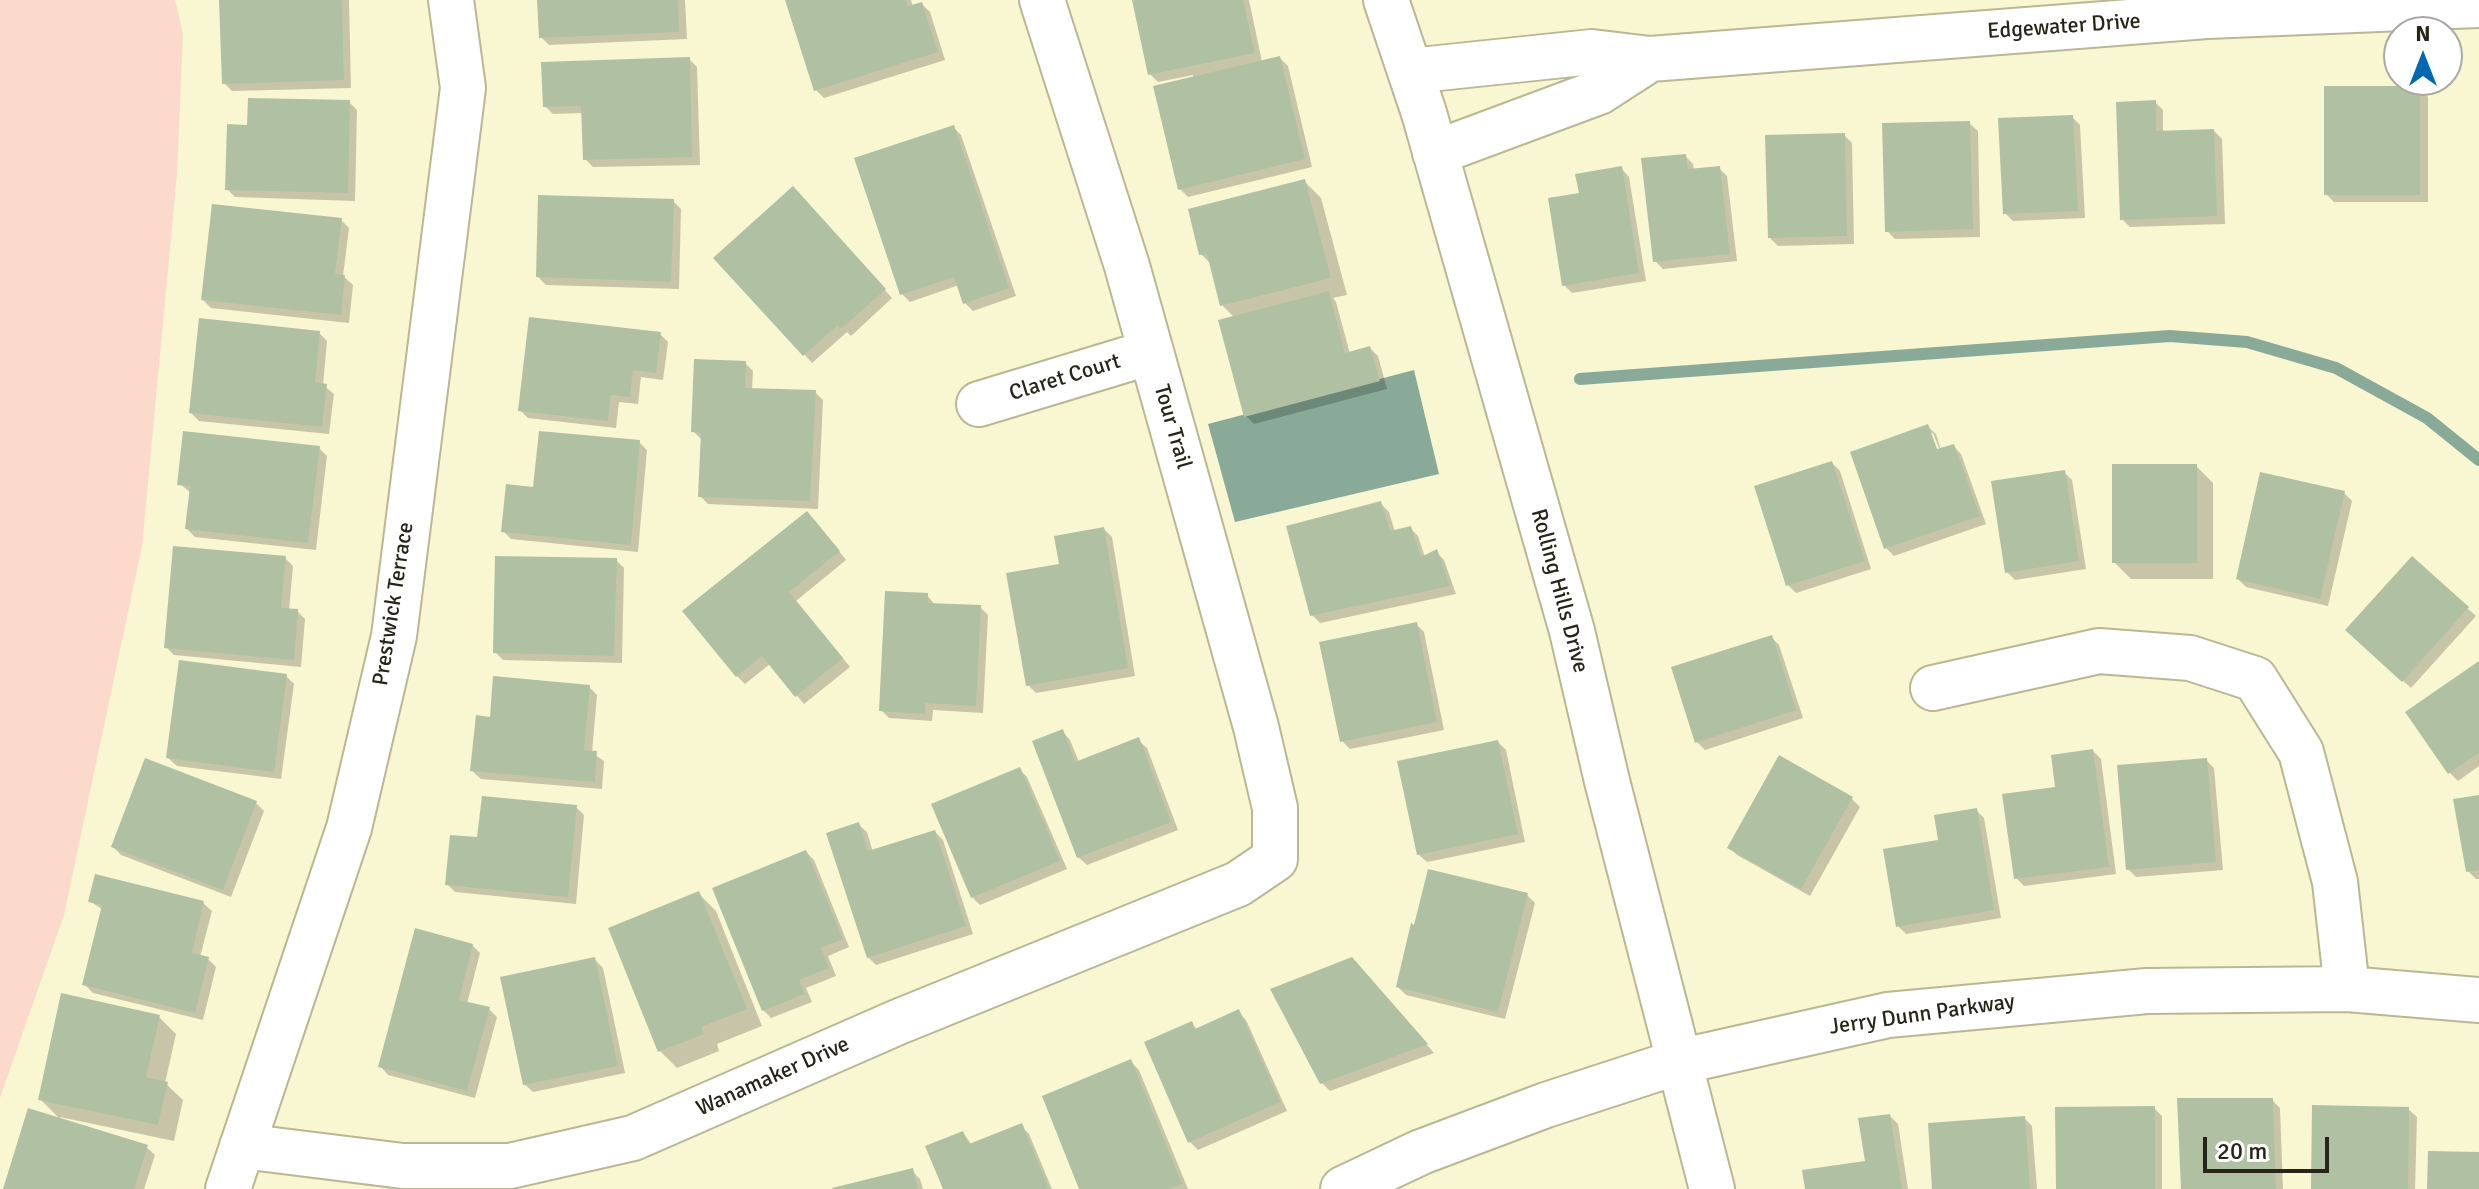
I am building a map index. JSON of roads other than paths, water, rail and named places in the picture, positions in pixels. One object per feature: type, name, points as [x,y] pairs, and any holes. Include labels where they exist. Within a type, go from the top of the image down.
[{"type":"street","name":"Prestwick Terrace","points":[[228,1189],[349,828],[394,636],[463,88],[451,0]]},
{"type":"street","name":"Tour Trail","points":[[1042,0],[1127,266],[1256,727],[1275,808],[1275,859]]},
{"type":"street","name":"Rolling Hills Drive","points":[[1386,0],[1435,153],[1572,631],[1712,1189]]},
{"type":"street","name":"Edgewater Drive","points":[[1410,71],[1592,52],[1650,59],[2207,8],[2479,5]]},
{"type":"street","name":"Edgewater Drive","points":[[1435,153],[1599,92],[1650,59]]},
{"type":"street","name":"Claret Court","points":[[979,404],[1151,352]]},
{"type":"street","points":[[1933,688],[2099,651],[2190,658],[2255,679],[2301,752],[2335,882],[2347,989]]},
{"type":"street","name":"Wanamaker Drive","points":[[242,1146],[403,1166],[510,1166],[633,1138],[898,1022],[1238,884],[1275,859]]},
{"type":"street","name":"Jerry Dunn Parkway","points":[[1343,1189],[1421,1152],[1532,1110],[1678,1062],[1888,1015],[2147,991],[2347,989],[2479,1000]]},
{"type":"waterway","points":[[1580,379],[2170,336],[2247,342],[2336,368],[2427,418],[2479,460]]}]
